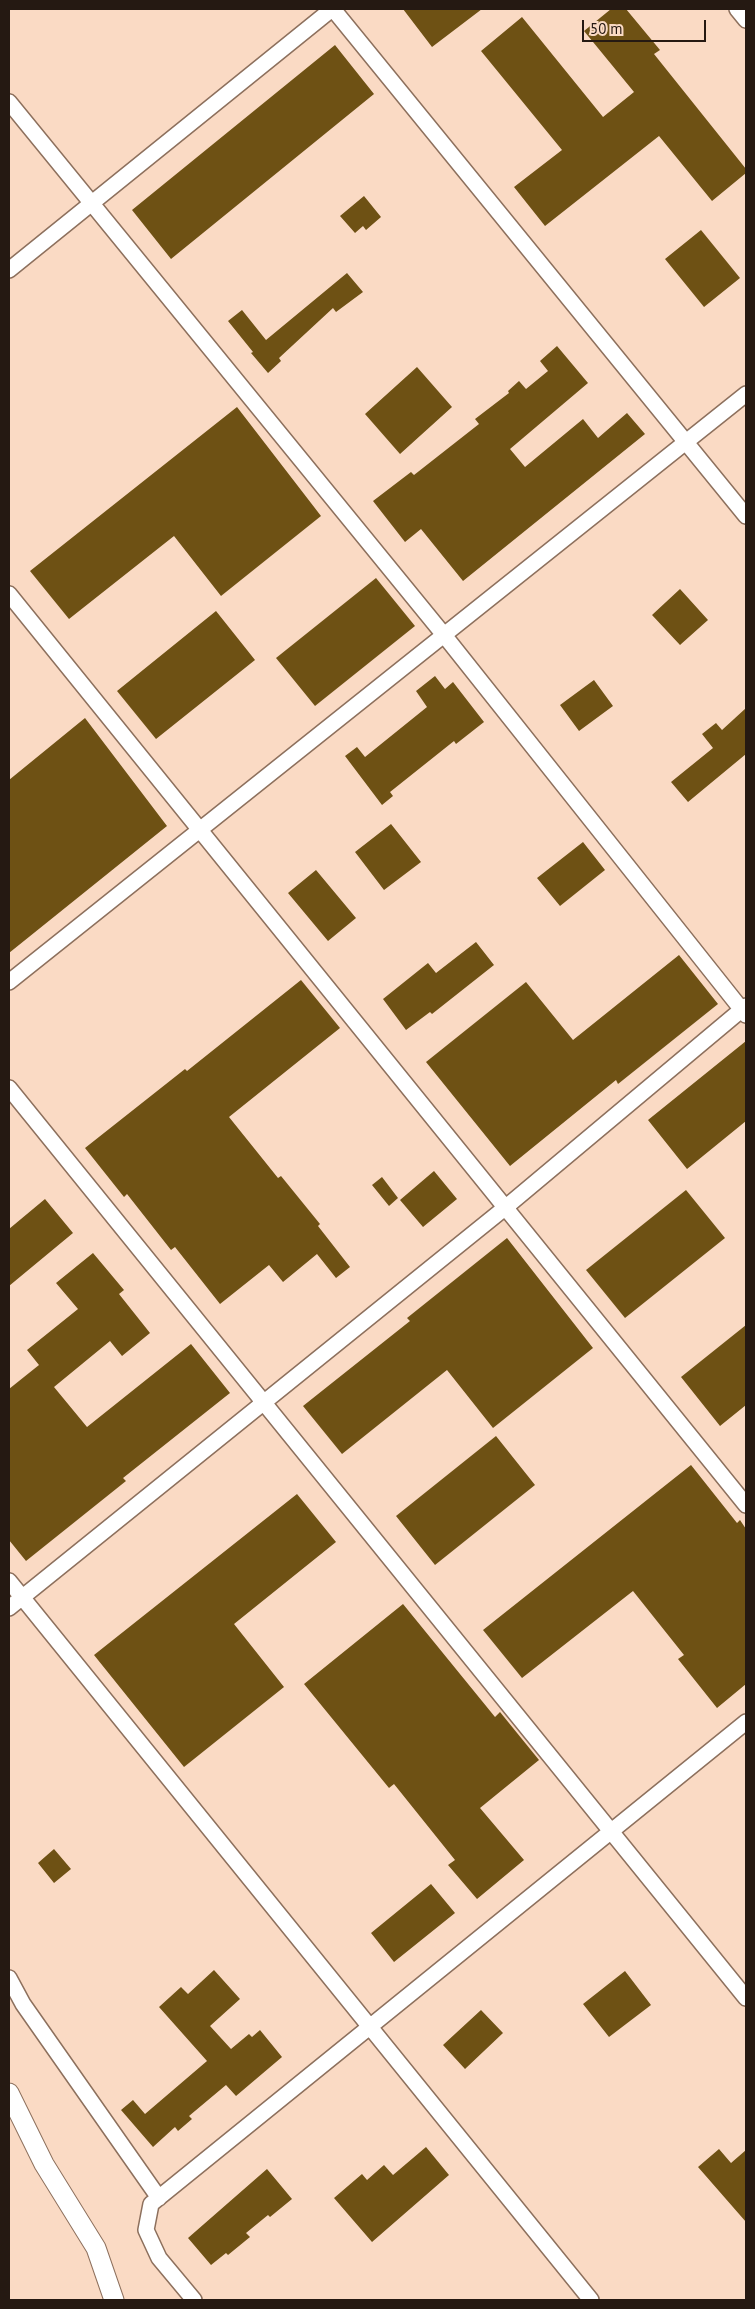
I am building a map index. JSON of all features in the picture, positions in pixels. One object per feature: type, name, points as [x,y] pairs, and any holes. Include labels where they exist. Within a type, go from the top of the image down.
[{"type":"street","points":[[9,270],[90,202],[333,9],[746,516]]},
{"type":"street","points":[[737,9],[746,20]]},
{"type":"street","points":[[9,102],[444,635],[745,1010],[506,1207],[9,1608]]},
{"type":"street","points":[[9,982],[746,394]]},
{"type":"street","points":[[9,594],[746,1505]]},
{"type":"street","points":[[9,1088],[746,1998]]},
{"type":"street","points":[[9,1581],[591,2300]]},
{"type":"street","points":[[194,2300],[159,2258],[146,2230],[152,2204],[746,1722]]},
{"type":"street","points":[[9,1978],[23,2004],[159,2198]]},
{"type":"street","points":[[9,2093],[44,2164],[96,2248],[114,2300]]},
{"type":"building","points":[[403,9],[482,9],[432,47]]},
{"type":"building","points":[[611,9],[626,9],[660,50],[654,54],[746,169],[746,173],[712,201],[659,136],[545,226],[514,187],[562,150],[481,51],[522,17],[603,117],[634,92],[584,31]]},
{"type":"building","points":[[335,45],[374,94],[171,259],[132,210]]},
{"type":"building","points":[[364,196],[381,217],[366,230],[363,226],[355,233],[340,216]]},
{"type":"building","points":[[701,230],[740,278],[704,307],[665,259]]},
{"type":"building","points":[[347,273],[363,292],[336,312],[333,308],[279,358],[281,361],[268,373],[228,321],[242,310],[266,340]]},
{"type":"building","points":[[557,346],[588,383],[510,449],[525,467],[583,419],[598,438],[627,413],[645,434],[463,581],[421,529],[405,542],[373,501],[411,472],[414,475],[479,424],[475,419],[509,393],[508,391],[519,381],[526,389],[548,371],[540,361]]},
{"type":"building","points":[[417,367],[452,407],[400,454],[365,414]]},
{"type":"building","points":[[237,407],[321,516],[221,596],[174,536],[69,619],[30,571]]},
{"type":"building","points":[[376,578],[415,626],[315,706],[276,658]]},
{"type":"building","points":[[680,589],[708,620],[680,645],[652,615]]},
{"type":"building","points":[[216,611],[255,660],[156,739],[117,691]]},
{"type":"building","points":[[435,676],[445,689],[453,682],[484,722],[456,744],[454,741],[390,792],[393,796],[382,805],[345,756],[357,747],[365,757],[427,707],[416,691]]},
{"type":"building","points":[[594,680],[613,706],[579,731],[560,705]]},
{"type":"building","points":[[746,708],[746,754],[688,802],[671,782],[713,748],[702,734],[716,723],[722,730]]},
{"type":"building","points":[[85,718],[167,826],[9,953],[9,780]]},
{"type":"building","points":[[391,824],[421,862],[384,890],[355,852]]},
{"type":"building","points":[[583,842],[605,870],[560,906],[537,878]]},
{"type":"building","points":[[316,870],[356,918],[328,941],[288,893]]},
{"type":"building","points":[[476,942],[494,965],[432,1014],[430,1012],[406,1030],[383,999],[428,963],[436,973]]},
{"type":"building","points":[[679,955],[718,1004],[618,1084],[616,1080],[510,1166],[426,1062],[526,982],[573,1040]]},
{"type":"building","points":[[301,980],[340,1028],[229,1117],[278,1178],[281,1176],[320,1224],[318,1226],[350,1267],[336,1278],[317,1254],[283,1282],[269,1265],[220,1304],[175,1247],[171,1250],[127,1194],[124,1197],[85,1148],[185,1069],[187,1071]]},
{"type":"building","points":[[746,1041],[746,1121],[687,1169],[648,1120]]},
{"type":"building","points":[[434,1171],[457,1199],[423,1227],[400,1200]]},
{"type":"building","points":[[382,1177],[398,1198],[389,1206],[372,1185]]},
{"type":"building","points":[[686,1190],[725,1238],[625,1318],[586,1270]]},
{"type":"building","points":[[45,1199],[73,1233],[9,1286],[9,1229]]},
{"type":"building","points":[[507,1238],[593,1348],[493,1428],[447,1370],[342,1454],[303,1406],[410,1321],[407,1318]]},
{"type":"building","points":[[93,1253],[124,1290],[119,1294],[150,1333],[122,1356],[110,1341],[54,1387],[87,1427],[191,1344],[230,1393],[123,1478],[126,1481],[26,1561],[9,1540],[9,1389],[39,1365],[27,1350],[78,1309],[56,1283]]},
{"type":"building","points":[[746,1325],[746,1405],[720,1426],[681,1377]]},
{"type":"building","points":[[496,1436],[535,1485],[435,1565],[396,1516]]},
{"type":"building","points":[[691,1465],[737,1523],[740,1520],[746,1529],[746,1684],[717,1708],[678,1659],[684,1655],[633,1591],[522,1678],[483,1630]]},
{"type":"building","points":[[297,1494],[336,1542],[234,1624],[284,1687],[184,1767],[94,1655]]},
{"type":"building","points":[[403,1604],[495,1717],[500,1712],[539,1760],[480,1808],[524,1860],[477,1899],[448,1865],[455,1860],[394,1784],[389,1788],[304,1684]]},
{"type":"building","points":[[54,1849],[71,1869],[54,1883],[38,1863]]},
{"type":"building","points":[[431,1884],[455,1913],[394,1962],[371,1933]]},
{"type":"building","points":[[214,1970],[240,1999],[210,2026],[231,2049],[249,2034],[252,2037],[260,2030],[282,2057],[236,2096],[226,2085],[189,2116],[192,2119],[178,2131],[175,2127],[153,2147],[121,2110],[133,2100],[145,2114],[207,2061],[159,2007],[181,1987],[188,1994]]},
{"type":"building","points":[[625,1971],[651,2005],[609,2037],[583,2004]]},
{"type":"building","points":[[481,2010],[503,2033],[465,2069],[443,2045]]},
{"type":"building","points":[[426,2147],[449,2175],[372,2242],[334,2198],[362,2174],[367,2180],[384,2165],[393,2175]]},
{"type":"building","points":[[719,2149],[731,2163],[746,2150],[746,2222],[698,2167]]},
{"type":"building","points":[[267,2169],[292,2199],[246,2233],[250,2237],[228,2255],[226,2253],[211,2265],[188,2238]]}]
